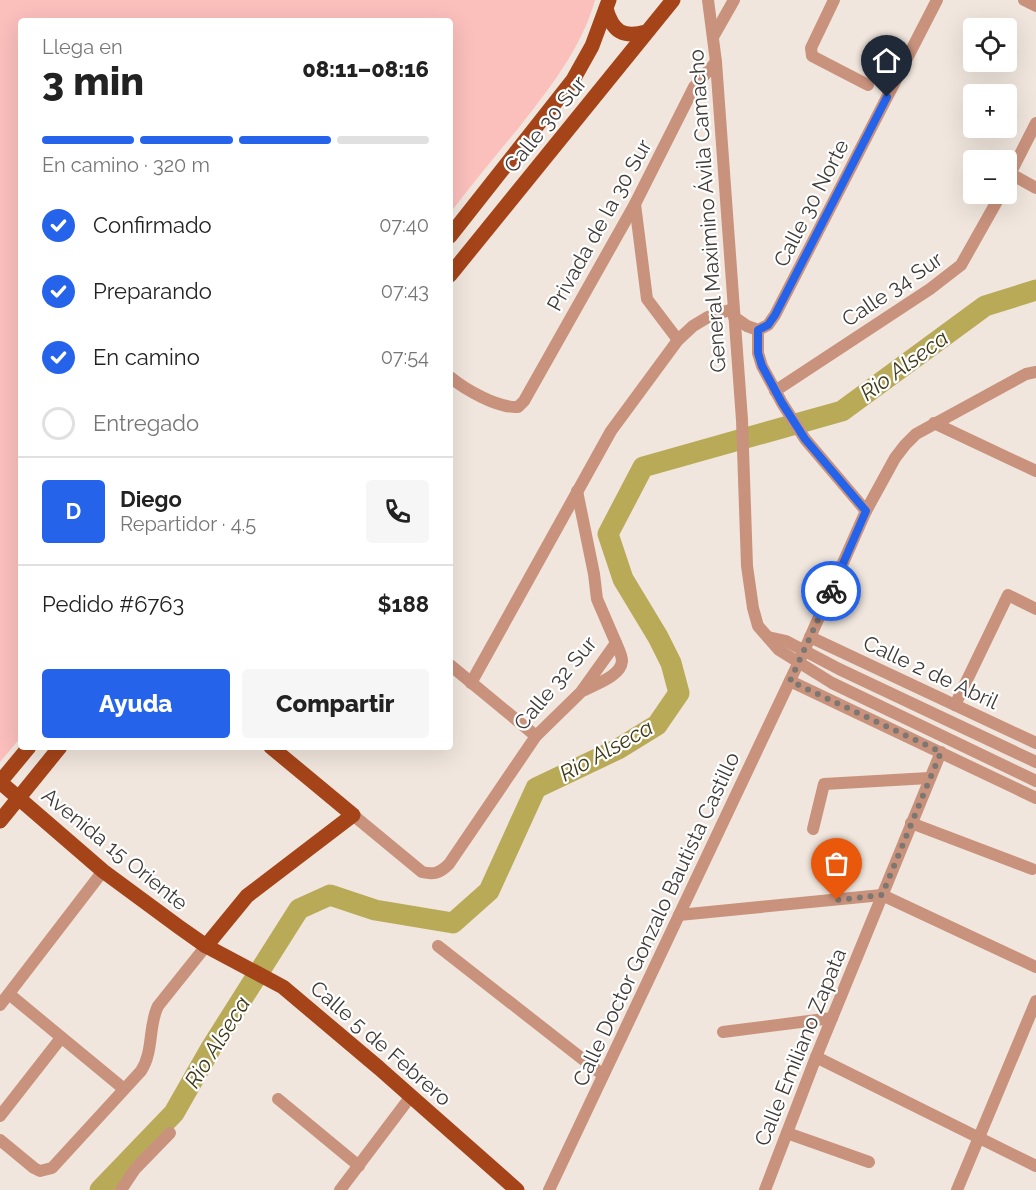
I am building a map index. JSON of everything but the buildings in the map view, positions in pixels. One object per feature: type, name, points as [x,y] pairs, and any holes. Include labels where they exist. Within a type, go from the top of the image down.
[{"type":"main road","name":"Calle 30 Sur","points":[[453,271],[673,0]]},
{"type":"main road","name":"Calle 30 Sur","points":[[453,232],[573,80],[588,55],[608,5]]},
{"type":"main road","points":[[608,5],[615,27],[623,34],[634,35],[646,32]]},
{"type":"main road","points":[[0,782],[27,750]]},
{"type":"main road","points":[[0,821],[58,750]]},
{"type":"main road","points":[[206,946],[247,896],[353,816],[275,750]]},
{"type":"main road","name":"Avenida 15 Oriente","points":[[0,782],[103,871],[206,946]]},
{"type":"main road","name":"Calle 5 de Febrero","points":[[206,946],[283,987],[517,1190]]},
{"type":"street","name":"General Maximino Ávila Camacho","points":[[708,0],[716,62],[742,420],[749,589],[758,626],[779,650],[798,664],[870,703],[1036,780]]},
{"type":"street","points":[[713,37],[734,0]]},
{"type":"street","points":[[833,0],[811,48],[812,56],[868,85]]},
{"type":"street","name":"Calle 30 Norte","points":[[758,330],[768,325],[775,315],[937,0]]},
{"type":"street","points":[[1024,0],[1036,6]]},
{"type":"street","name":"Privada de la 30 Sur","points":[[453,379],[468,391],[509,408],[518,407],[524,400],[635,204],[694,87],[716,62]]},
{"type":"street","points":[[1017,162],[1036,123]]},
{"type":"street","points":[[1017,181],[1036,188]]},
{"type":"street","points":[[635,204],[647,299],[678,340]]},
{"type":"street","name":"Calle 34 Sur","points":[[776,391],[930,289],[961,265],[996,204]]},
{"type":"street","points":[[471,683],[611,431],[678,340],[693,326],[708,317],[734,313],[747,326],[758,330],[757,342],[762,366],[782,403],[805,439],[866,511]]},
{"type":"street","points":[[737,366],[750,361],[762,366]]},
{"type":"street","name":"Calle Doctor Gonzalo Bautista Castillo","points":[[549,1190],[798,664],[866,511],[896,458],[916,434],[1026,374],[1035,372]]},
{"type":"street","points":[[934,423],[1036,471]]},
{"type":"street","name":"Calle 32 Sur","points":[[353,816],[422,872],[432,874],[442,872],[536,736],[581,692],[616,643],[597,599],[577,491]]},
{"type":"street","points":[[955,705],[1008,595],[1036,609]]},
{"type":"street","points":[[768,637],[786,641],[878,688],[1036,762]]},
{"type":"street","name":"Calle 2 de Abril","points":[[810,637],[1036,743]]},
{"type":"street","points":[[581,692],[611,676],[619,669],[622,660],[616,643]]},
{"type":"street","points":[[453,668],[536,736]]},
{"type":"street","points":[[790,681],[1036,798]]},
{"type":"street","points":[[870,703],[878,688]]},
{"type":"street","name":"Calle Emiliano Zapata","points":[[765,1190],[816,1057],[941,752]]},
{"type":"street","points":[[813,829],[824,784],[929,778]]},
{"type":"street","points":[[911,823],[1032,869]]},
{"type":"street","points":[[0,1005],[103,871]]},
{"type":"street","points":[[679,915],[882,895],[1036,967]]},
{"type":"street","points":[[0,1140],[40,1171],[52,1168],[147,1062],[153,1017],[158,1005],[206,946]]},
{"type":"street","points":[[438,946],[603,1075]]},
{"type":"street","points":[[9,994],[124,1089]]},
{"type":"street","points":[[957,1190],[1036,1001]]},
{"type":"street","points":[[723,1032],[832,1018]]},
{"type":"street","points":[[0,1116],[61,1038]]},
{"type":"street","points":[[816,1057],[1036,1166]]},
{"type":"street","points":[[340,1190],[411,1096]]},
{"type":"street","points":[[278,1099],[358,1166]]},
{"type":"street","points":[[121,1190],[135,1169],[170,1133]]},
{"type":"street","points":[[787,1133],[869,1162]]},
{"type":"shaded area","points":[[0,0],[595,0],[581,36],[562,69],[517,130],[453,209],[453,18],[18,18],[18,741],[0,762]]},
{"type":"waterway","name":"Rio Alseca","points":[[100,1190],[174,1113],[211,1048],[299,909],[330,895],[375,910],[453,923],[489,891],[536,788],[618,749],[657,725],[679,693],[671,663],[623,579],[608,534],[643,467],[842,411],[985,306],[1036,290]]},
{"type":"way so far","points":[[831,591],[790,681],[941,752],[882,895],[837,900]]},
{"type":"route","points":[[831,591],[866,511],[805,439],[782,403],[762,366],[758,353],[758,330],[768,325],[775,315],[887,97]]}]
